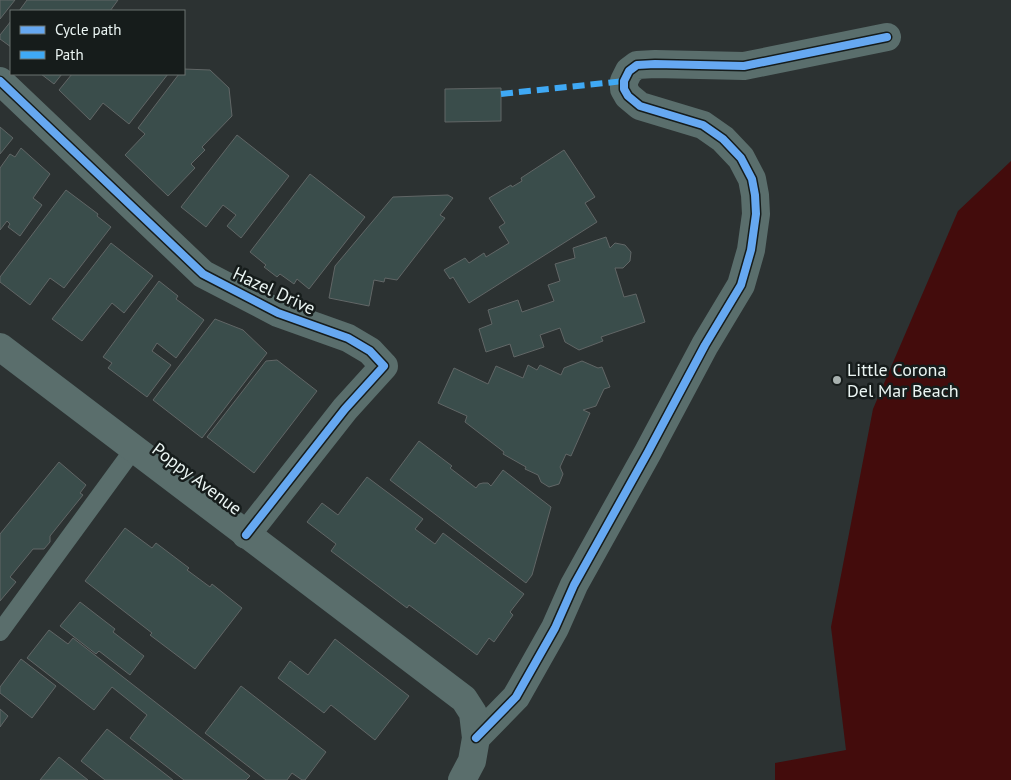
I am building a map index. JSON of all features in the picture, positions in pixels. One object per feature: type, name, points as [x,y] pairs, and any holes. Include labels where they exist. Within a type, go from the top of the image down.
[{"type":"street","points":[[476,738],[516,697],[555,628],[574,585],[705,345],[740,285],[751,250],[756,214],[755,194],[752,179],[742,158],[724,139],[703,125],[640,106],[628,96],[624,89],[624,81],[629,71],[637,65],[654,64],[744,66],[886,37]]},
{"type":"street","name":"Hazel Drive","points":[[0,81],[203,274],[278,313],[348,338],[370,351],[384,366],[345,409],[246,535]]},
{"type":"street","name":"Poppy Avenue","points":[[0,348],[464,699],[473,713],[476,738],[472,761],[462,780]]},
{"type":"lane","points":[[0,632],[134,450]]},
{"type":"shaded area","points":[[1011,161],[1011,780],[775,780],[775,763],[846,750],[831,627],[873,409],[958,211]]},
{"type":"building","points":[[0,0],[15,0],[0,19]]},
{"type":"building","points":[[27,0],[118,0],[111,10],[20,10]]},
{"type":"building","points":[[10,22],[10,46],[0,39],[0,35]]},
{"type":"building","points":[[185,69],[210,70],[229,88],[232,116],[202,147],[205,150],[191,164],[195,168],[168,196],[125,155],[145,134],[138,128],[178,75],[185,75]]},
{"type":"building","points":[[42,75],[61,75],[54,84]]},
{"type":"building","points":[[71,75],[167,75],[129,124],[103,103],[90,120],[59,90]]},
{"type":"building","points":[[501,88],[501,121],[445,122],[445,89]]},
{"type":"building","points":[[0,127],[13,138],[0,154]]},
{"type":"building","points":[[237,135],[289,176],[241,238],[227,226],[236,215],[223,205],[206,227],[181,207]]},
{"type":"building","points":[[21,148],[50,174],[33,198],[42,205],[20,236],[8,227],[10,224],[7,221],[0,230],[0,168],[10,154],[15,157]]},
{"type":"building","points":[[564,150],[595,197],[585,203],[597,222],[469,303],[453,277],[450,279],[444,270],[465,258],[469,263],[484,253],[486,257],[509,243],[499,227],[505,223],[489,198],[522,181],[521,178]]},
{"type":"building","points":[[310,174],[365,217],[309,289],[297,279],[294,284],[280,274],[277,277],[250,252]]},
{"type":"building","points":[[66,190],[98,214],[97,216],[111,227],[64,288],[50,278],[30,305],[0,282],[0,277]]},
{"type":"building","points":[[448,195],[453,198],[440,215],[445,218],[397,280],[385,278],[384,282],[374,280],[369,306],[329,298],[335,266],[393,197]]},
{"type":"building","points":[[606,237],[610,248],[615,243],[625,245],[631,252],[630,261],[623,268],[615,268],[624,297],[636,294],[645,322],[601,337],[603,341],[579,350],[565,342],[560,328],[540,335],[544,347],[514,357],[510,344],[486,352],[479,329],[492,324],[488,310],[518,300],[522,312],[554,301],[548,285],[560,281],[555,264],[575,258],[573,248]]},
{"type":"building","points":[[111,243],[153,276],[124,313],[112,303],[82,341],[52,319]]},
{"type":"building","points":[[159,281],[178,296],[176,299],[204,320],[176,358],[157,343],[152,351],[171,365],[147,397],[108,368],[112,363],[103,357]]},
{"type":"building","points":[[215,319],[243,330],[267,353],[202,438],[153,400]]},
{"type":"building","points":[[277,360],[317,391],[254,473],[207,437],[266,361]]},
{"type":"building","points":[[582,361],[598,368],[602,367],[610,387],[604,389],[596,406],[583,410],[590,413],[571,456],[566,454],[560,467],[563,474],[559,484],[549,487],[541,482],[538,475],[525,469],[526,467],[503,454],[504,452],[465,422],[467,416],[438,403],[454,368],[488,384],[496,366],[523,378],[528,365],[537,370],[540,365],[561,375],[564,368]]},
{"type":"building","points":[[419,441],[452,466],[450,468],[476,488],[479,484],[483,483],[488,483],[491,486],[503,470],[551,507],[532,575],[526,583],[390,480]]},
{"type":"building","points":[[59,462],[86,485],[80,493],[83,495],[50,536],[50,542],[44,549],[33,549],[10,577],[16,582],[0,601],[0,534]]},
{"type":"building","points":[[367,477],[423,519],[415,529],[435,544],[443,533],[524,594],[510,612],[513,615],[494,642],[489,638],[477,655],[409,605],[407,608],[331,551],[336,544],[307,522],[322,503],[338,515]]},
{"type":"building","points":[[125,528],[152,548],[156,543],[189,568],[187,570],[210,587],[212,584],[242,608],[195,669],[150,635],[152,633],[85,581]]},
{"type":"building","points":[[80,602],[115,629],[113,632],[144,656],[130,675],[99,651],[96,654],[60,626]]},
{"type":"building","points":[[49,630],[68,644],[73,638],[250,776],[246,780],[184,780],[130,738],[147,715],[112,687],[94,710],[27,658]]},
{"type":"building","points":[[335,639],[409,696],[375,740],[331,705],[324,713],[278,678],[290,661],[308,675]]},
{"type":"building","points":[[21,659],[56,686],[32,718],[0,693],[0,687]]},
{"type":"building","points":[[241,686],[326,752],[305,780],[292,773],[287,780],[266,780],[205,733]]},
{"type":"building","points":[[0,709],[8,716],[0,727]]},
{"type":"building","points":[[107,729],[173,780],[105,780],[81,761]]},
{"type":"building","points":[[59,757],[88,780],[40,780]]},
{"type":"marked path","points":[[501,94],[624,81]]},
{"type":"cycle path","points":[[476,738],[516,697],[555,628],[574,585],[705,345],[741,285],[751,250],[756,214],[755,195],[752,179],[741,158],[723,139],[703,125],[640,106],[628,96],[624,89],[624,81],[629,71],[637,65],[655,64],[744,66],[887,37]]},
{"type":"cycle path","points":[[0,81],[203,274],[278,313],[348,338],[370,351],[384,366],[345,409],[246,535]]},
{"type":"place","name":"Little Corona Del Mar Beach","points":[[837,380]]}]
